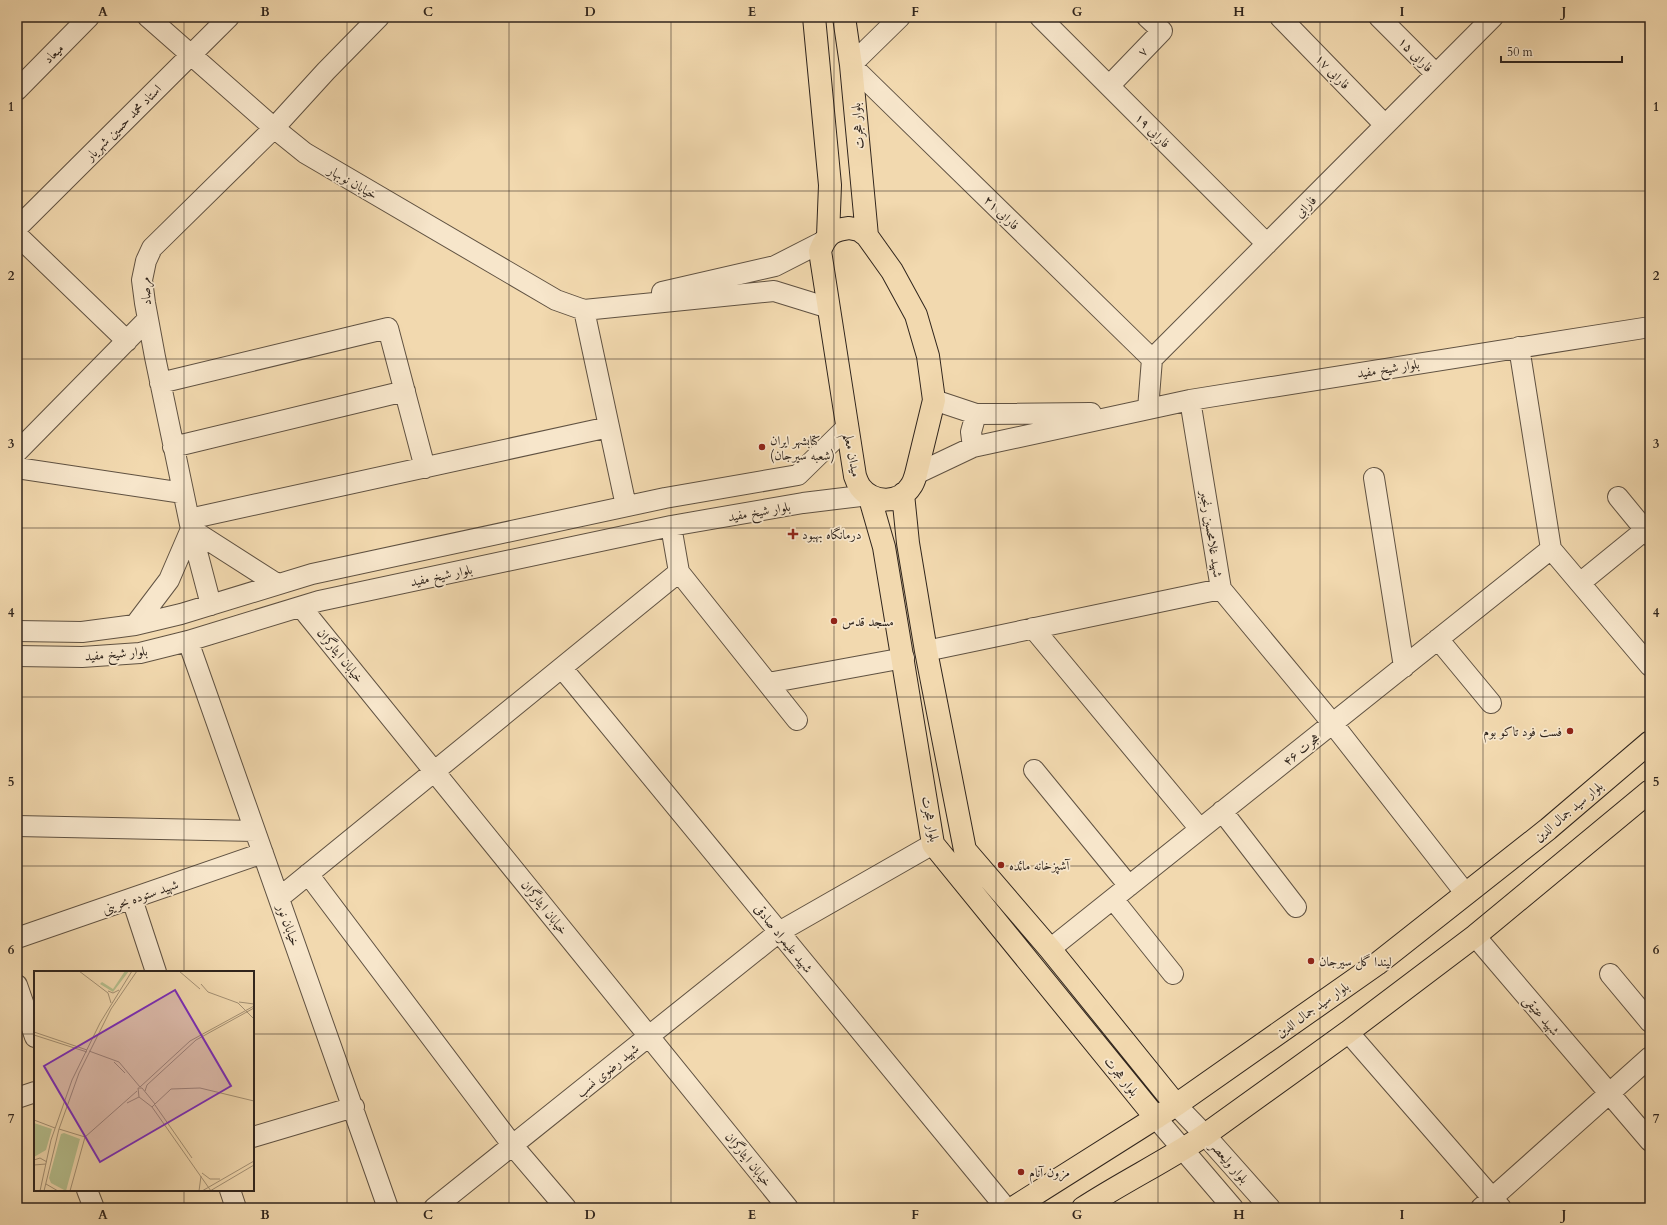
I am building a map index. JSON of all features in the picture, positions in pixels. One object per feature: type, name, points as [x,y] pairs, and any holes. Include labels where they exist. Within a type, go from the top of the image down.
[{"type":"main road","points":[[814,17],[830,186],[826,239]]},
{"type":"main road","name":"بلوار هجرت","points":[[844,17],[852,65],[867,236]]},
{"type":"main road","points":[[826,239],[839,229],[849,228],[859,230],[867,236],[892,271],[916,315],[928,356],[934,400],[912,485],[903,494],[892,499],[880,500],[869,495]]},
{"type":"main road","name":"میدان معلم","points":[[826,239],[820,250],[855,476],[860,487],[869,495]]},
{"type":"main road","name":"بلوار هجرت","points":[[903,494],[908,543],[926,651],[965,850],[1050,949],[1176,1105]]},
{"type":"main road","name":"بلوار هجرت","points":[[869,495],[884,547],[904,658],[934,844],[1156,1118]]},
{"type":"main road","name":"بلوار سید جمال الدین","points":[[1013,1208],[1176,1105],[1377,964],[1548,829],[1650,742]]},
{"type":"main road","points":[[1083,1208],[1104,1194],[1182,1150],[1205,1135],[1348,1032],[1475,936],[1650,791]]},
{"type":"street","name":"میعاد","points":[[17,90],[89,17]]},
{"type":"street","name":"خیابان نوبهار","points":[[148,17],[274,128],[305,153],[556,300],[584,310]]},
{"type":"street","name":"استاد محمد حسین شهریار","points":[[17,228],[229,17]]},
{"type":"street","name":"مرصاد","points":[[211,605],[190,524],[160,383],[142,280],[146,261],[152,248],[274,128],[326,71],[380,17]]},
{"type":"street","points":[[852,65],[900,17]]},
{"type":"street","name":"فارابی ۱۹","points":[[1040,17],[1266,244]]},
{"type":"street","name":"۷","points":[[1109,86],[1162,31],[1147,17]]},
{"type":"street","name":"فارابی ۱۷","points":[[1280,17],[1385,125]]},
{"type":"street","name":"فارابی ۱۵","points":[[1379,17],[1436,74]]},
{"type":"street","name":"فارابی","points":[[1152,359],[1493,17]]},
{"type":"street","name":"فارابی ۲۱","points":[[852,65],[1152,359]]},
{"type":"street","points":[[17,235],[127,341]]},
{"type":"street","points":[[584,310],[775,266],[826,239]]},
{"type":"street","points":[[774,291],[777,283],[775,266]]},
{"type":"street","points":[[584,310],[774,291],[829,308]]},
{"type":"street","points":[[584,310],[626,506]]},
{"type":"street","points":[[17,452],[148,319]]},
{"type":"street","name":"بلوار شیخ مفید","points":[[1127,413],[1190,400],[1650,327]]},
{"type":"street","points":[[160,383],[388,328],[425,468]]},
{"type":"street","points":[[1519,348],[1551,549],[1650,666]]},
{"type":"street","points":[[1148,409],[1152,359]]},
{"type":"street","points":[[174,447],[405,391]]},
{"type":"street","points":[[934,400],[976,414],[1127,413]]},
{"type":"street","name":"شهید غلامحسین رنجبر","points":[[1190,400],[1221,589],[1333,724],[1466,894]]},
{"type":"street","points":[[916,474],[973,447],[1127,413]]},
{"type":"street","points":[[973,447],[971,432],[976,414]]},
{"type":"street","points":[[803,503],[805,488],[803,481],[798,475],[847,427]]},
{"type":"street","points":[[190,524],[425,468],[609,428]]},
{"type":"street","points":[[17,468],[183,493]]},
{"type":"street","name":"بلوار شیخ مفید","points":[[17,631],[82,632],[135,625],[211,605],[312,574],[626,506],[798,475]]},
{"type":"street","points":[[1374,478],[1404,667]]},
{"type":"street","name":"بلوار شیخ مفید","points":[[17,656],[82,657],[140,653],[188,641],[319,601],[671,526],[803,503],[869,495]]},
{"type":"street","points":[[1580,583],[1648,531],[1618,497]]},
{"type":"street","points":[[190,524],[277,584]]},
{"type":"street","points":[[135,625],[169,580],[190,524]]},
{"type":"street","points":[[671,526],[679,572],[797,720]]},
{"type":"street","name":"هجرت ۴۶","points":[[1050,949],[1551,549]]},
{"type":"street","points":[[279,898],[679,572]]},
{"type":"street","points":[[926,651],[1221,589]]},
{"type":"street","name":"خیابان ایثارگران","points":[[302,607],[788,1208]]},
{"type":"street","points":[[1033,628],[1200,830]]},
{"type":"street","points":[[1438,639],[1492,702]]},
{"type":"street","name":"خیابان نور","points":[[188,641],[354,1107],[388,1208]]},
{"type":"street","points":[[768,683],[904,658]]},
{"type":"street","name":"شهید علیمراد صادقی","points":[[562,668],[1006,1208]]},
{"type":"street","points":[[1034,770],[1129,886]]},
{"type":"street","points":[[1222,812],[1296,906]]},
{"type":"street","points":[[17,826],[255,830]]},
{"type":"street","name":"شهید رضوی نسب","points":[[434,1208],[779,932],[934,844]]},
{"type":"street","name":"شهید ستوده بحرینی","points":[[17,938],[263,853]]},
{"type":"street","points":[[308,874],[512,1146],[566,1208]]},
{"type":"street","points":[[132,899],[156,971]]},
{"type":"street","points":[[1113,899],[1173,974]]},
{"type":"street","name":"شهید عتیقی","points":[[1475,936],[1650,1141]]},
{"type":"street","points":[[1610,974],[1650,1022]]},
{"type":"street","points":[[17,985],[34,1034]]},
{"type":"street","points":[[1348,1032],[1492,1205],[1609,1094],[1650,1058]]},
{"type":"street","points":[[17,1098],[34,1092]]},
{"type":"street","name":"بلوار ولیعصر","points":[[1176,1105],[1270,1208]]},
{"type":"street","points":[[254,1137],[354,1107]]},
{"type":"street","points":[[1156,1118],[1233,1208]]},
{"type":"street","points":[[230,1191],[236,1208]]},
{"type":"place","name":"کتابشهر ایران (شعبه سیرجان)","points":[[762,447]]},
{"type":"place","name":"درمانگاه بهبود","points":[[793,534]]},
{"type":"place","name":"مسجد قدس","points":[[834,621]]},
{"type":"place","name":"فست فود تاکو بوم","points":[[1570,731]]},
{"type":"place","name":"آشپزخانه مائده","points":[[1001,865]]},
{"type":"place","name":"لیندا گل سیرجان","points":[[1311,961]]},
{"type":"place","name":"مزون آنام","points":[[1021,1172]]}]
